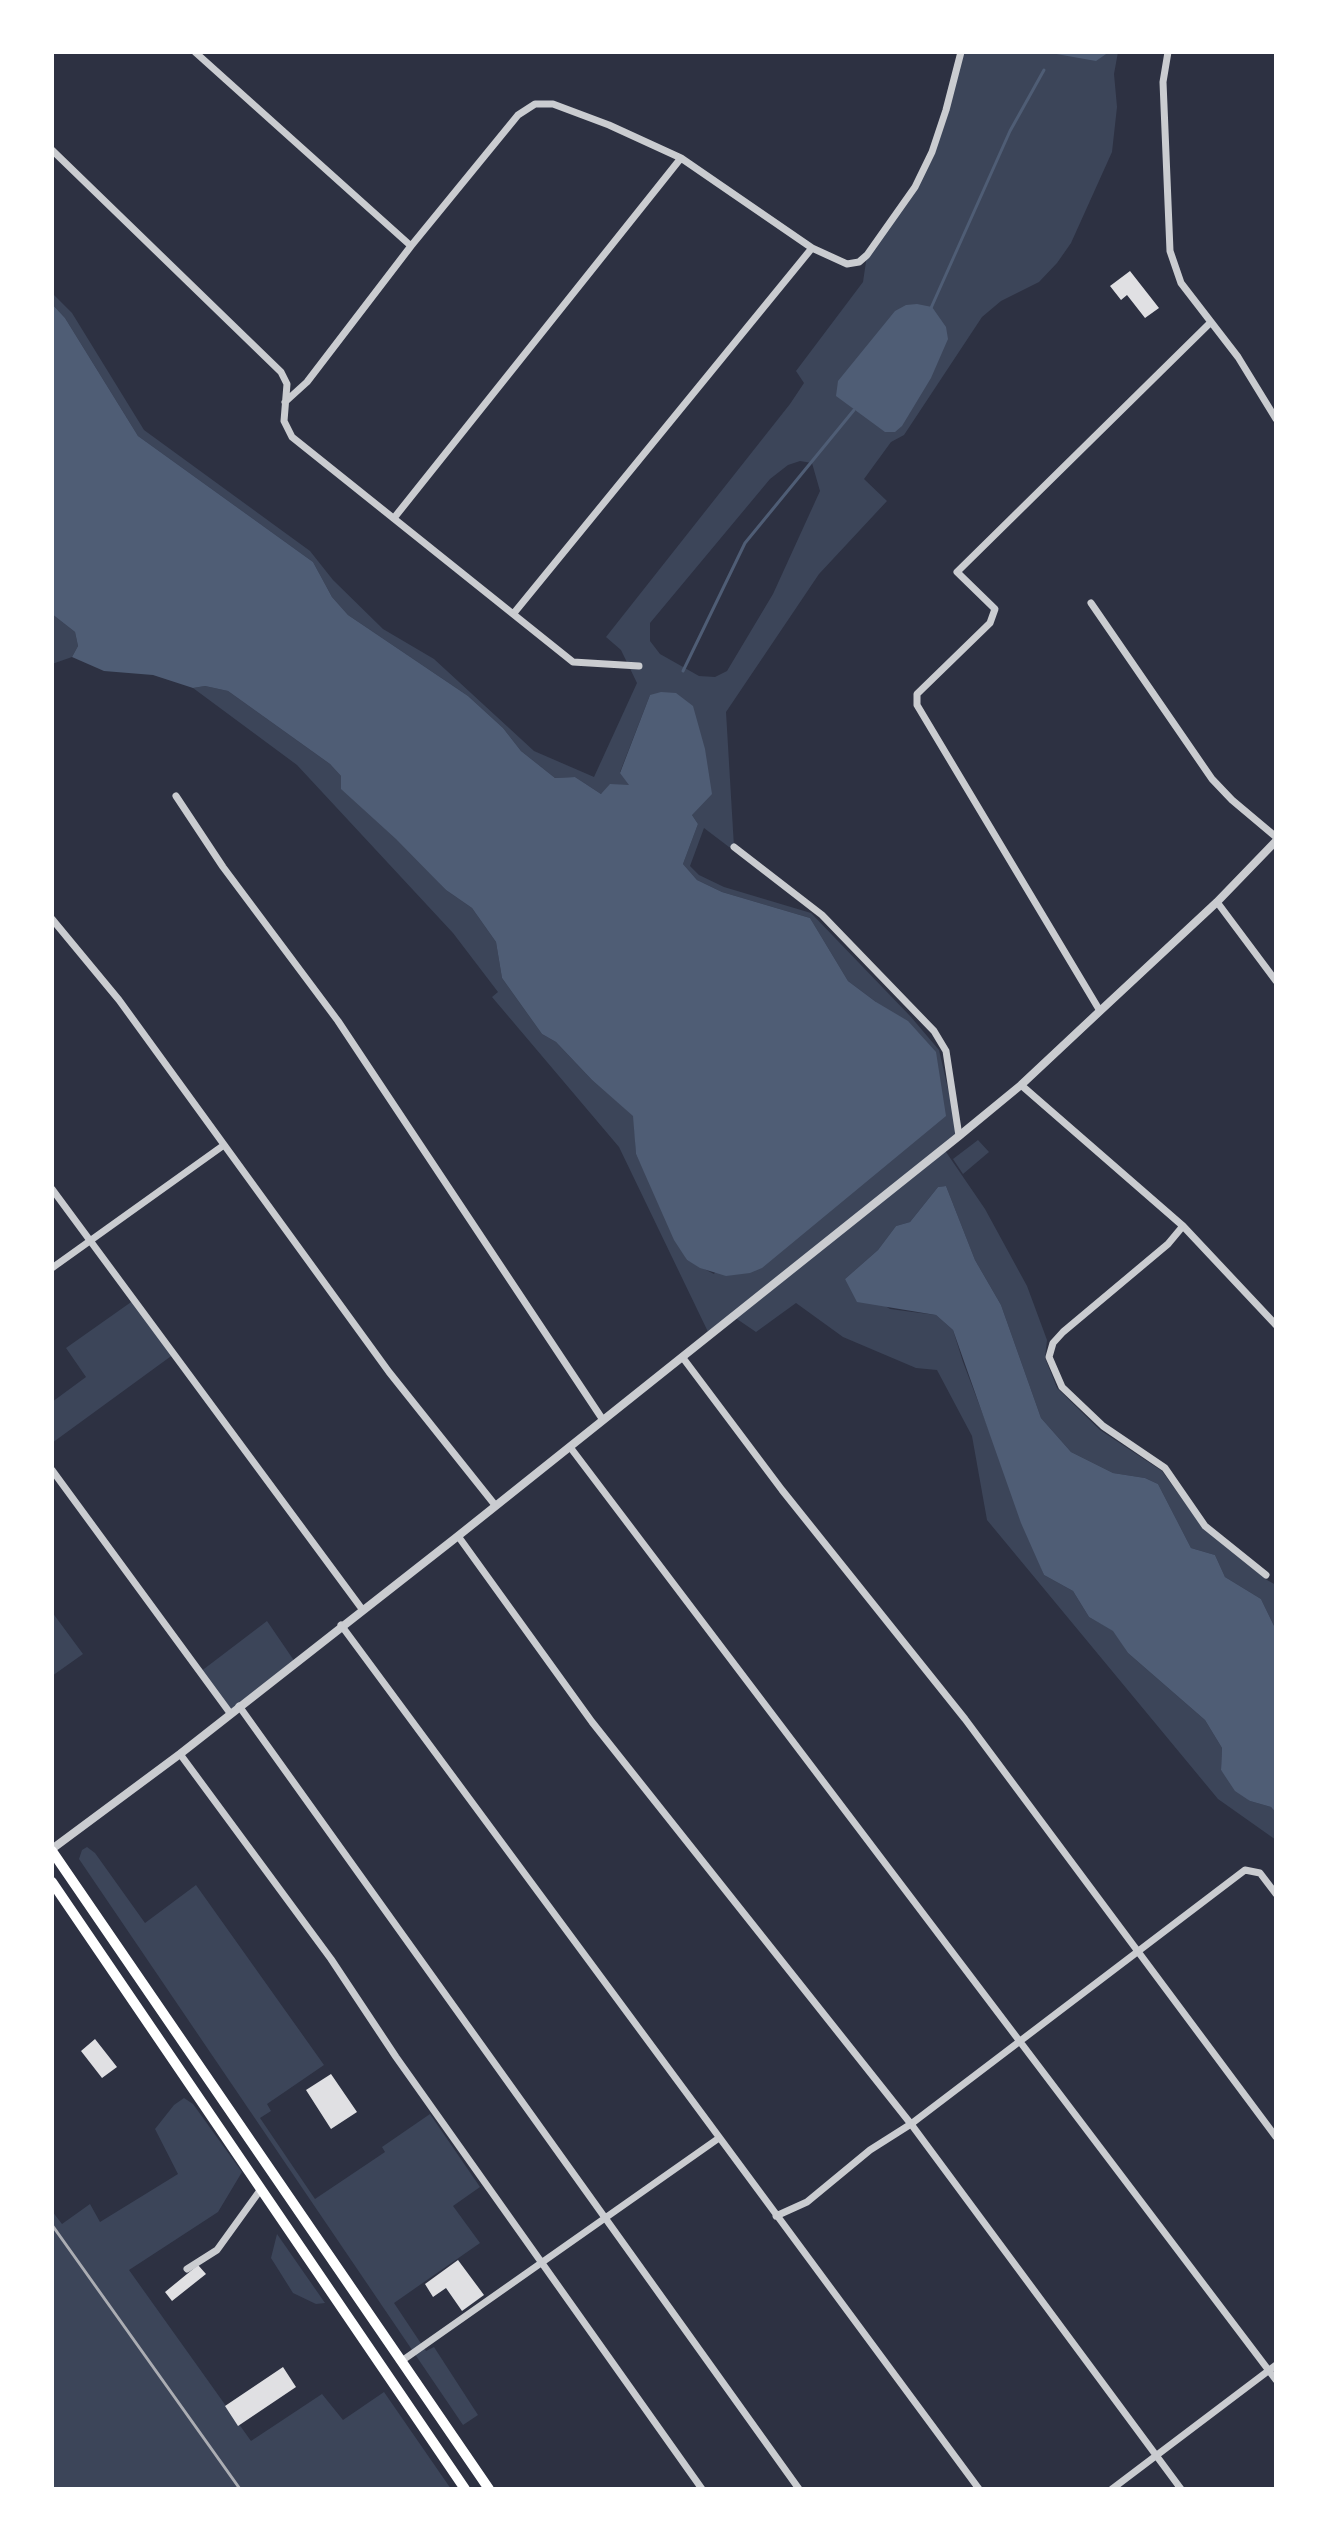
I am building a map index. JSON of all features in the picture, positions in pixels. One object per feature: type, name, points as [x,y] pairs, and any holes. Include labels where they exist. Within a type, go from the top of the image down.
[{"type":"main road","points":[[52,1850],[489,2489]]},
{"type":"main road","points":[[52,1882],[465,2489]]},
{"type":"street","points":[[195,52],[411,246]]},
{"type":"street","points":[[285,402],[307,382],[411,246],[518,115],[535,104],[553,104],[609,125],[681,158],[812,248],[847,264],[859,262],[867,255],[906,203],[923,172],[946,110],[961,52]]},
{"type":"street","points":[[1168,52],[1163,82],[1170,251],[1181,283],[1238,357],[1276,419]]},
{"type":"street","points":[[52,150],[281,372],[287,384],[284,421],[292,437],[573,662],[639,666]]},
{"type":"street","points":[[394,518],[681,158]]},
{"type":"street","points":[[514,613],[812,248]]},
{"type":"street","points":[[1100,1011],[917,705],[917,694],[990,623],[995,609],[957,572],[1211,322]]},
{"type":"street","points":[[52,1850],[458,1536],[1021,1085],[1217,902],[1276,839],[1212,779],[1091,603]]},
{"type":"street","points":[[176,796],[223,867],[346,1034],[603,1420]]},
{"type":"street","points":[[734,847],[822,915],[934,1031],[946,1051],[959,1136]]},
{"type":"street","points":[[1217,902],[1276,981]]},
{"type":"street","points":[[52,919],[119,1000],[389,1372],[495,1505]]},
{"type":"street","points":[[1021,1085],[1183,1226],[1276,1325]]},
{"type":"street","points":[[52,1268],[224,1145]]},
{"type":"street","points":[[52,1189],[362,1609]]},
{"type":"street","points":[[1183,1226],[1168,1244],[1063,1332],[1053,1343],[1049,1357],[1062,1387],[1103,1426],[1165,1468],[1205,1526],[1266,1575]]},
{"type":"street","points":[[683,1358],[782,1490],[965,1719],[1276,2137]]},
{"type":"street","points":[[570,1447],[1272,2368],[1276,2380]]},
{"type":"street","points":[[52,1470],[230,1713]]},
{"type":"street","points":[[458,1536],[592,1722],[911,2124],[1181,2489]]},
{"type":"street","points":[[341,1625],[979,2489]]},
{"type":"street","points":[[239,1706],[799,2489]]},
{"type":"street","points":[[180,1754],[331,1959],[396,2057],[702,2489]]},
{"type":"street","points":[[776,2216],[807,2202],[870,2150],[911,2124],[1245,1870],[1260,1873],[1276,1894]]},
{"type":"street","points":[[403,2360],[719,2138]]},
{"type":"street","points":[[187,2269],[217,2250],[261,2189]]},
{"type":"street","points":[[1112,2489],[1272,2368]]},
{"type":"shaded area","points":[[961,52],[1118,52],[1114,74],[1117,107],[1112,152],[1071,243],[1039,282],[1001,301],[982,317],[904,435],[891,442],[864,479],[887,501],[819,574],[726,712],[734,847],[729,847],[704,828],[690,866],[699,875],[724,887],[811,913],[939,1050],[959,1136],[944,1149],[985,1209],[1027,1286],[1047,1340],[1045,1358],[1057,1388],[1100,1430],[1162,1471],[1203,1528],[1276,1585],[1276,1630],[1261,1599],[1225,1577],[1215,1555],[1191,1548],[1158,1484],[1145,1478],[1113,1473],[1071,1452],[1041,1418],[1001,1305],[975,1260],[946,1186],[938,1187],[910,1222],[896,1226],[878,1250],[845,1279],[890,1309],[936,1315],[953,1330],[1044,1575],[1073,1591],[1089,1617],[1114,1631],[1128,1653],[1205,1720],[1222,1748],[1221,1770],[1250,1801],[1271,1807],[1276,1813],[1276,1840],[1218,1799],[987,1520],[972,1436],[937,1370],[916,1368],[843,1337],[796,1303],[756,1332],[734,1317],[710,1336],[619,1147],[492,997],[498,992],[453,933],[297,765],[193,688],[205,686],[228,691],[330,764],[446,890],[472,908],[496,942],[502,978],[542,1034],[556,1042],[592,1080],[634,1116],[636,1154],[687,1260],[714,1274],[876,1002],[848,981],[810,918],[722,892],[697,880],[683,864],[698,824],[692,815],[650,695],[620,772],[630,785],[616,786],[601,794],[575,777],[555,778],[521,751],[503,728],[468,696],[348,615],[332,597],[313,562],[138,436],[65,318],[52,304],[52,293],[72,313],[144,430],[310,551],[333,580],[383,629],[434,659],[534,751],[594,777],[637,683],[621,650],[606,637],[790,404],[804,383],[796,371],[863,282],[867,255],[923,172]],"holes":[[[800,461],[812,463],[820,491],[773,594],[727,671],[715,677],[699,676],[660,654],[650,641],[650,623],[770,479],[788,465]]]},
{"type":"shaded area","points":[[1045,52],[1109,52],[1096,61]]},
{"type":"shaded area","points":[[52,304],[65,318],[138,436],[313,562],[332,597],[348,615],[468,696],[503,728],[521,751],[555,778],[575,777],[601,794],[610,784],[629,785],[620,773],[650,695],[676,693],[693,706],[705,749],[712,794],[692,815],[698,824],[683,864],[697,880],[722,892],[810,918],[848,981],[908,1021],[936,1052],[946,1116],[762,1268],[726,1276],[700,1268],[687,1260],[674,1240],[636,1154],[633,1116],[592,1080],[556,1042],[542,1034],[502,978],[496,942],[472,908],[446,890],[341,789],[341,776],[330,764],[228,691],[205,686],[193,688],[153,675],[104,671],[72,657],[78,646],[75,632],[52,614]]},
{"type":"shaded area","points":[[917,304],[932,307],[946,327],[948,339],[931,378],[902,426],[895,432],[885,432],[836,396],[838,381],[895,311]]},
{"type":"shaded area","points":[[52,614],[75,632],[78,646],[72,657],[52,664]]},
{"type":"shaded area","points":[[978,1140],[989,1152],[963,1174],[953,1159]]},
{"type":"shaded area","points":[[946,1186],[975,1260],[1001,1305],[1041,1418],[1071,1452],[1113,1473],[1145,1478],[1158,1484],[1191,1548],[1215,1555],[1225,1577],[1261,1599],[1276,1630],[1276,1813],[1271,1807],[1250,1801],[1235,1791],[1221,1770],[1222,1748],[1205,1720],[1128,1653],[1113,1631],[1089,1617],[1073,1591],[1044,1575],[1021,1523],[953,1330],[936,1315],[857,1302],[845,1279],[878,1250],[896,1226],[910,1222],[938,1187]]},
{"type":"shaded area","points":[[134,1300],[174,1354],[52,1443],[52,1402],[86,1377],[66,1348]]},
{"type":"shaded area","points":[[52,1612],[83,1654],[52,1676]]},
{"type":"shaded area","points":[[267,1621],[295,1662],[230,1713],[200,1672]]},
{"type":"shaded area","points":[[87,1847],[95,1853],[145,1923],[196,1885],[324,2065],[267,2104],[271,2111],[260,2118],[315,2199],[385,2152],[382,2147],[430,2114],[480,2187],[453,2206],[480,2243],[394,2303],[426,2351],[434,2347],[478,2415],[463,2425],[79,1859],[82,1850]]},
{"type":"shaded area","points":[[184,2098],[193,2104],[242,2172],[218,2212],[129,2270],[251,2441],[322,2394],[343,2420],[384,2392],[451,2489],[52,2489],[52,2211],[62,2224],[90,2204],[100,2222],[178,2174],[155,2129],[174,2105]]},
{"type":"shaded area","points":[[277,2234],[325,2303],[316,2304],[293,2293],[271,2258]]},
{"type":"building","points":[[1130,271],[1159,308],[1145,318],[1127,295],[1121,300],[1110,286]]},
{"type":"building","points":[[95,2039],[117,2067],[102,2078],[81,2051]]},
{"type":"building","points":[[331,2074],[357,2112],[331,2129],[306,2090]]},
{"type":"building","points":[[458,2260],[484,2295],[462,2311],[446,2288],[433,2297],[425,2284]]},
{"type":"building","points":[[198,2265],[206,2274],[172,2301],[165,2292]]},
{"type":"building","points":[[283,2367],[296,2387],[238,2426],[225,2406]]},
{"type":"waterway","points":[[931,308],[1010,131],[1044,70]]},
{"type":"waterway","points":[[683,671],[745,543],[854,410]]},
{"type":"railway","points":[[52,2225],[240,2489]]}]
